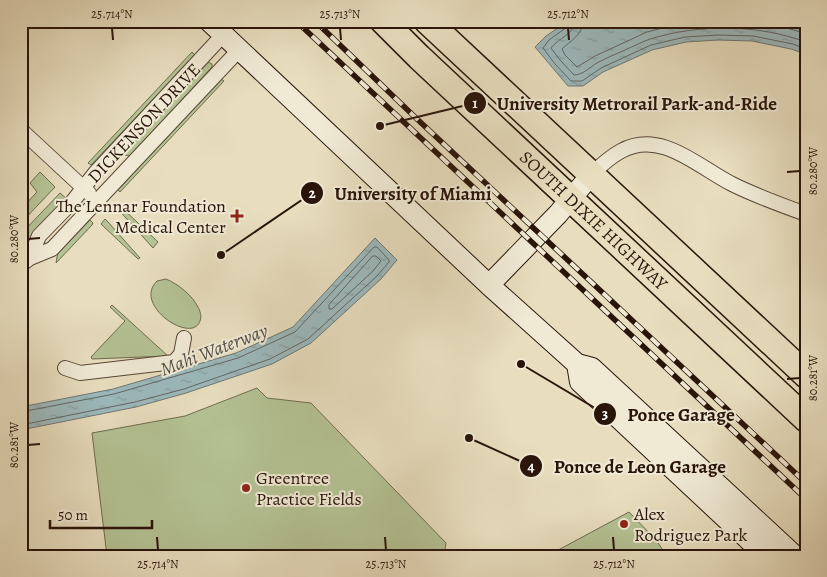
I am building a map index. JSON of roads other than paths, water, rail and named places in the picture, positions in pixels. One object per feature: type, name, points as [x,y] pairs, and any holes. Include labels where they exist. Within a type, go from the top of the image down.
[{"type":"highway","name":"SOUTH DIXIE HIGHWAY","points":[[427,21],[806,375]]},
{"type":"highway","name":"SOUTH DIXIE HIGHWAY","points":[[395,25],[570,198],[806,419]]},
{"type":"main road","points":[[208,21],[490,285],[577,364],[592,368],[796,556]]},
{"type":"main road","points":[[490,285],[558,214],[591,175]]},
{"type":"main road","points":[[577,364],[580,382],[766,556]]},
{"type":"street","name":"DICKENSON DRIVE","points":[[26,261],[40,236],[223,35]]},
{"type":"street","name":"DICKENSON DRIVE","points":[[26,261],[52,249],[239,50]]},
{"type":"street","points":[[21,130],[97,200]]},
{"type":"street","points":[[591,175],[612,157],[629,147],[645,144],[660,145],[676,151],[759,197],[806,214]]},
{"type":"street","points":[[65,368],[80,373],[174,362],[181,354],[184,338]]},
{"type":"water","points":[[568,21],[806,21],[806,54],[752,41],[718,40],[686,42],[652,50],[603,72],[583,86],[568,86],[535,47],[546,36]]},
{"type":"water","name":"Mahi Waterway","points":[[375,238],[397,260],[381,279],[311,343],[272,364],[186,393],[136,407],[21,430],[21,407],[113,389],[236,353],[293,327]]},
{"type":"railway","points":[[296,21],[806,499]]},
{"type":"railway","points":[[315,21],[806,483]]},
{"type":"place","name":"University Metrorail Park-and-Ride","points":[[380,126]]},
{"type":"place","name":"The Lennar Foundation Medical Center","points":[[237,216]]},
{"type":"place","name":"University of Miami","points":[[221,255]]},
{"type":"place","name":"Ponce Garage","points":[[521,364]]},
{"type":"place","name":"Ponce de Leon Garage","points":[[469,438]]},
{"type":"place","name":"Greentree Practice Fields","points":[[246,488]]},
{"type":"place","name":"Alex Rodriguez Park","points":[[624,524]]}]
